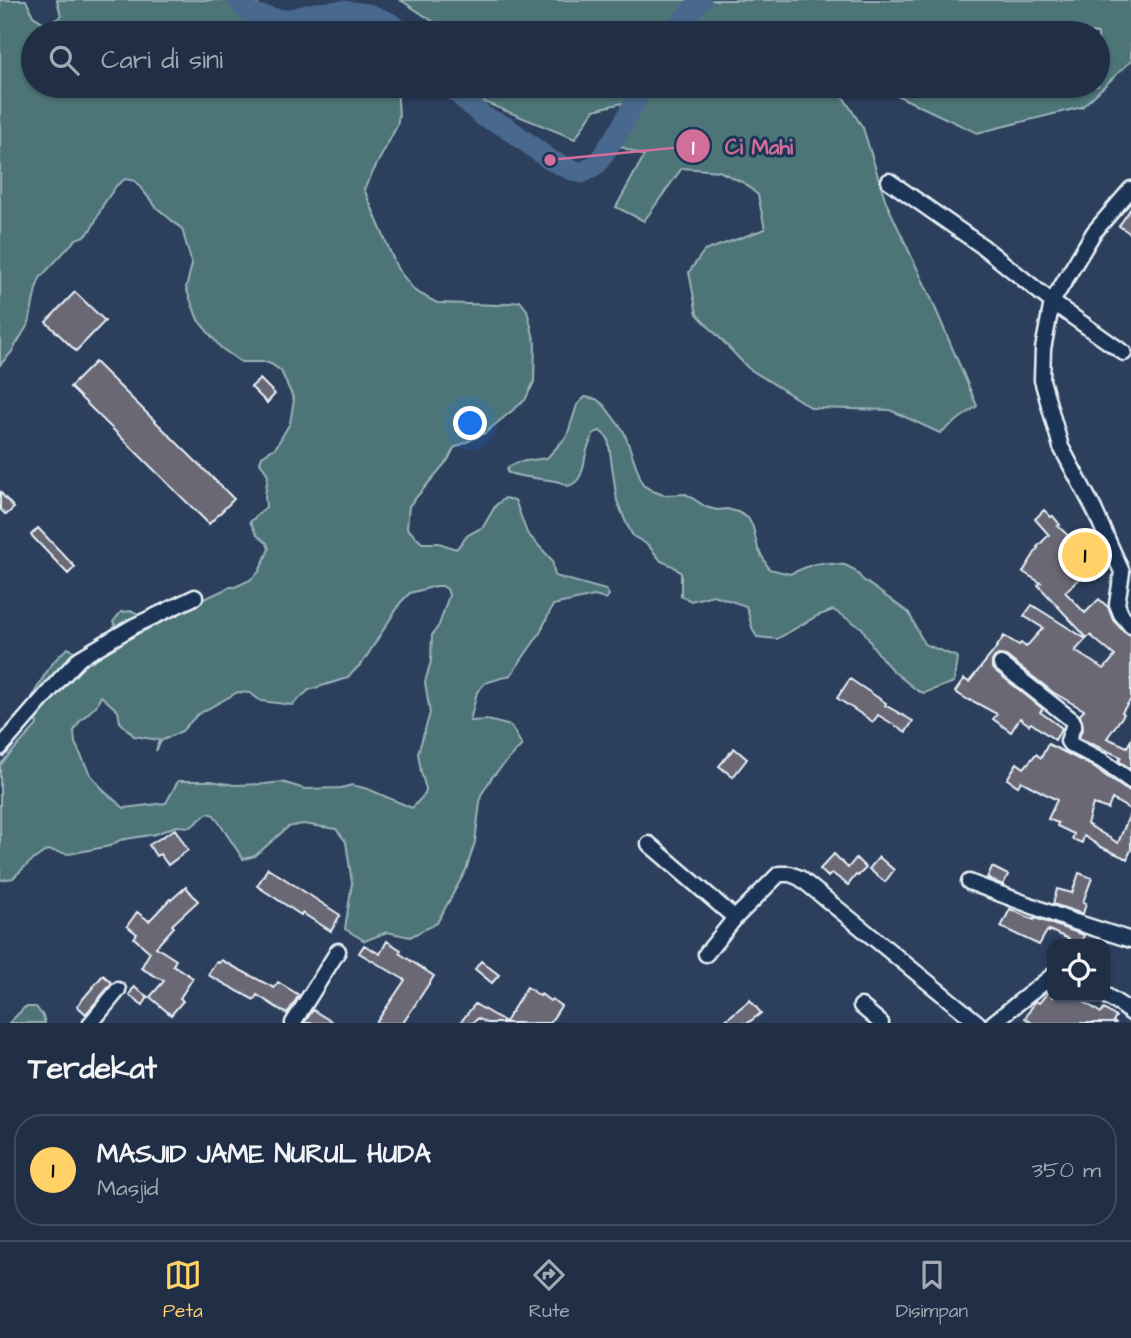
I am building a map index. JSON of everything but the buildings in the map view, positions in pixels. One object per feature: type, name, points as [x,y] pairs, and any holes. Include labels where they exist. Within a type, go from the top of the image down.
[{"type":"street","points":[[889,181],[982,246],[1052,302],[1124,352]]},
{"type":"street","points":[[1131,189],[1094,232],[1052,302],[1043,349],[1042,380],[1060,447],[1094,509],[1122,572],[1117,604],[1131,626]]},
{"type":"street","points":[[0,748],[80,658],[134,626],[195,597]]},
{"type":"street","points":[[1001,664],[1072,720],[1074,724],[1068,741],[1070,744],[1101,760],[1131,781]]},
{"type":"street","points":[[649,844],[735,918]]},
{"type":"street","points":[[706,954],[735,918],[779,874],[790,874],[800,878],[978,1023]]},
{"type":"street","points":[[969,882],[1131,940]]},
{"type":"street","points":[[293,1023],[338,951]]},
{"type":"street","points":[[993,1023],[1047,980]]},
{"type":"street","points":[[91,1023],[118,990]]},
{"type":"street","points":[[1110,998],[1131,1013]]},
{"type":"street","points":[[861,1006],[881,1023]]},
{"type":"green space","points":[[0,0],[26,0],[33,16],[41,21],[21,21],[21,98],[398,98],[397,126],[364,189],[397,268],[415,291],[437,303],[499,305],[520,301],[527,310],[535,343],[534,382],[525,400],[485,433],[454,448],[448,460],[409,506],[407,528],[422,543],[439,543],[456,549],[468,535],[483,527],[496,505],[505,498],[515,500],[527,533],[552,560],[555,576],[606,590],[609,595],[606,599],[594,596],[553,605],[540,633],[511,675],[485,683],[477,692],[470,721],[488,720],[511,726],[522,745],[492,777],[481,795],[475,842],[466,870],[437,923],[410,937],[387,932],[365,941],[345,929],[352,883],[346,842],[336,829],[303,824],[288,827],[255,856],[243,859],[214,815],[208,813],[191,827],[176,826],[156,834],[120,840],[110,846],[69,854],[47,850],[13,878],[0,880],[0,765],[37,725],[32,697],[43,677],[68,648],[90,660],[108,650],[118,638],[113,622],[121,612],[133,611],[152,623],[250,580],[259,572],[269,549],[250,522],[266,507],[268,475],[260,462],[262,456],[276,447],[290,423],[294,400],[281,371],[265,362],[241,362],[221,348],[198,320],[186,288],[192,264],[182,229],[157,208],[135,181],[125,179],[116,186],[103,205],[87,235],[76,239],[40,278],[29,323],[11,353],[0,365]],"holes":[[[436,586],[447,589],[449,595],[439,625],[432,635],[431,661],[425,682],[430,713],[418,753],[426,789],[425,794],[412,808],[352,785],[305,789],[282,782],[234,785],[211,781],[178,781],[166,803],[124,808],[105,792],[90,774],[75,743],[74,731],[80,721],[96,706],[101,696],[118,711],[120,722],[134,736],[159,740],[156,751],[161,741],[182,731],[197,715],[238,692],[250,693],[261,701],[292,705],[309,690],[347,678],[363,662],[401,602],[410,593]]]},
{"type":"green space","points":[[57,0],[244,0],[256,4],[282,21],[54,21],[61,16]]},
{"type":"green space","points":[[399,0],[1131,0],[1131,61],[1110,81],[1110,21],[432,21]]},
{"type":"green space","points":[[345,18],[352,21],[321,21]]},
{"type":"green space","points":[[482,98],[844,98],[863,128],[886,202],[977,406],[940,433],[890,410],[812,408],[748,368],[697,314],[689,272],[704,251],[765,229],[758,195],[744,183],[719,171],[682,168],[644,221],[616,207],[644,156],[617,145],[622,103],[594,110],[575,139],[484,102]]},
{"type":"green space","points":[[903,98],[1092,98],[1082,107],[977,133]]},
{"type":"green space","points":[[585,397],[596,399],[604,405],[624,432],[643,485],[664,495],[686,494],[706,507],[727,509],[748,518],[758,549],[769,569],[790,574],[822,563],[845,565],[855,570],[862,579],[909,613],[924,644],[957,657],[954,682],[924,693],[918,691],[884,661],[862,628],[833,610],[777,639],[757,637],[746,606],[713,595],[691,601],[681,596],[681,573],[661,561],[648,545],[633,536],[627,525],[617,501],[608,438],[600,431],[594,433],[582,472],[573,484],[568,486],[556,481],[507,472],[508,467],[518,462],[547,458],[567,436],[577,405]]},
{"type":"green space","points":[[25,1007],[36,1007],[45,1023],[9,1023]]},
{"type":"waterway","points":[[238,0],[251,14],[283,20],[342,11],[368,14],[385,21]]},
{"type":"waterway","points":[[682,21],[701,0]]},
{"type":"waterway","points":[[463,98],[484,117],[506,127],[550,160],[582,173],[597,164],[637,98]]},
{"type":"place","name":"Ci Mahi","points":[[550,160]]},
{"type":"place","name":"MASJID JAME NURUL HUDA","points":[[1085,555]]}]
